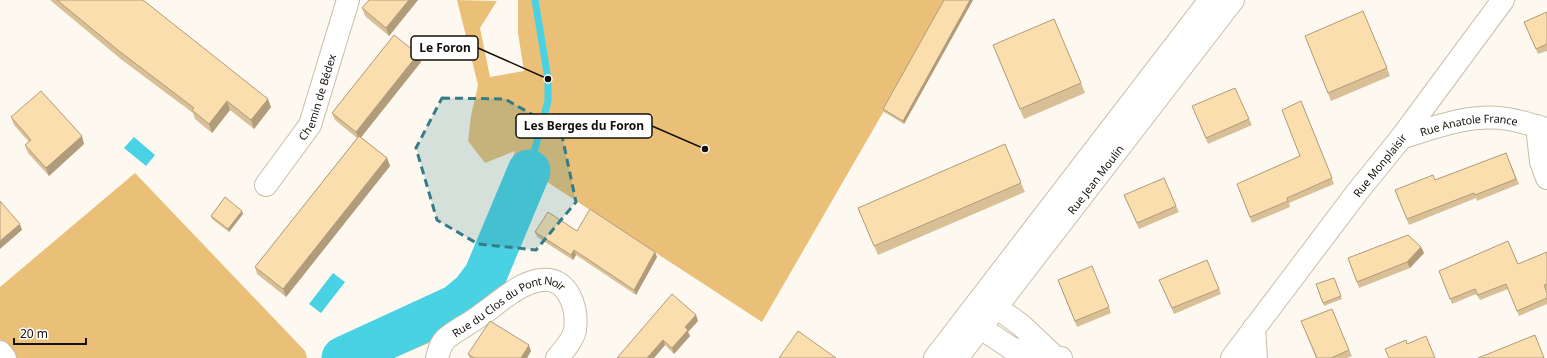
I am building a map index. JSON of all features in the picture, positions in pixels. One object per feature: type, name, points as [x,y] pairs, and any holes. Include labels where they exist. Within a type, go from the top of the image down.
[{"type":"street","name":"Chemin de Bédex","points":[[266,185],[310,125],[348,0]]},
{"type":"street","name":"Rue Jean Moulin","points":[[935,358],[973,323],[1210,0]]},
{"type":"street","name":"Rue Jean Moulin","points":[[989,302],[1233,0]]},
{"type":"street","name":"Rue Monplaisir","points":[[1232,358],[1358,191],[1401,138],[1503,0]]},
{"type":"street","name":"Rue Anatole France","points":[[1401,138],[1436,127],[1486,117],[1508,119],[1542,127],[1541,162],[1547,178]]},
{"type":"street","name":"Rue du Clos du Pont Noir","points":[[437,358],[442,344],[448,337],[504,298],[534,282],[546,280],[561,285],[570,297],[574,309],[575,322],[573,334],[557,358]]},
{"type":"street","points":[[989,302],[1021,325],[1058,357]]},
{"type":"street","name":"Rue Jean Moulin","points":[[957,358],[973,323]]},
{"type":"street","points":[[973,323],[1011,348],[1024,352],[1058,357]]},
{"type":"street","points":[[1254,328],[1256,358]]},
{"type":"street","points":[[0,352],[5,358]]},
{"type":"highlighted area","points":[[442,98],[505,99],[561,131],[576,202],[536,250],[478,244],[437,220],[416,148]]},
{"type":"shaded area","points":[[457,0],[497,1],[480,28],[490,77],[524,71],[518,33],[518,0],[948,0],[762,322],[541,178],[534,174],[507,173],[515,151],[485,163],[468,141],[471,116],[478,85]]},
{"type":"shaded area","points":[[135,173],[305,351],[307,358],[16,358],[0,339],[0,287]]},
{"type":"shaded area","points":[[484,291],[487,294],[480,308],[430,332],[429,343],[393,358],[361,358],[453,316],[472,305]]},
{"type":"water","points":[[134,137],[155,155],[146,166],[124,148]]},
{"type":"water","points":[[333,273],[345,282],[321,313],[309,304]]},
{"type":"building","points":[[57,0],[143,0],[268,99],[251,120],[227,101],[209,124],[192,110],[194,108],[119,51]]},
{"type":"building","points":[[369,0],[409,0],[386,28],[362,8]]},
{"type":"building","points":[[944,0],[970,0],[903,121],[883,109]]},
{"type":"building","points":[[1363,11],[1387,68],[1328,93],[1305,36]]},
{"type":"building","points":[[1547,12],[1547,44],[1536,49],[1524,22]]},
{"type":"building","points":[[1054,19],[1081,83],[1020,109],[993,45]]},
{"type":"building","points":[[394,35],[418,54],[356,132],[332,113]]},
{"type":"building","points":[[1235,88],[1249,119],[1206,138],[1192,106]]},
{"type":"building","points":[[41,91],[82,136],[46,168],[25,145],[31,140],[11,117]]},
{"type":"building","points":[[1301,101],[1332,178],[1287,198],[1288,201],[1250,217],[1237,184],[1300,156],[1282,110]]},
{"type":"building","points":[[359,136],[387,158],[283,289],[255,267]]},
{"type":"building","points":[[1005,144],[1021,183],[874,246],[858,208]]},
{"type":"building","points":[[1506,153],[1516,179],[1475,195],[1474,193],[1407,219],[1395,190],[1433,175],[1435,180]]},
{"type":"building","points":[[1164,178],[1176,206],[1137,223],[1124,195]]},
{"type":"building","points":[[225,197],[242,211],[228,229],[211,216]]},
{"type":"building","points":[[0,201],[20,224],[0,241]]},
{"type":"building","points":[[590,209],[655,252],[634,290],[574,250],[571,255],[535,232],[548,212],[577,231]]},
{"type":"building","points":[[1408,235],[1421,247],[1407,262],[1357,282],[1348,258]]},
{"type":"building","points":[[1508,241],[1518,264],[1547,252],[1547,284],[1544,285],[1547,298],[1517,311],[1506,284],[1478,295],[1475,289],[1450,299],[1439,271]]},
{"type":"building","points":[[1207,260],[1219,289],[1172,308],[1159,280]]},
{"type":"building","points":[[1092,266],[1109,307],[1075,321],[1058,280]]},
{"type":"building","points":[[1334,278],[1341,296],[1323,303],[1316,284]]},
{"type":"building","points":[[672,294],[696,315],[685,327],[688,330],[672,348],[663,340],[647,358],[617,358]]},
{"type":"building","points":[[1332,309],[1349,350],[1331,358],[1317,358],[1301,321]]},
{"type":"building","points":[[490,321],[529,345],[521,358],[474,358],[468,354]]},
{"type":"building","points":[[798,331],[836,358],[779,358]]},
{"type":"building","points":[[1535,335],[1544,358],[1478,358]]},
{"type":"building","points":[[1426,336],[1435,358],[1389,358],[1385,349],[1406,340],[1407,344]]},
{"type":"waterway","points":[[529,171],[548,101],[548,79],[535,0]]},
{"type":"waterway","points":[[343,358],[456,306],[473,292],[485,276],[529,171]]},
{"type":"place","name":"Le Foron","points":[[548,79]]},
{"type":"place","name":"Les Berges du Foron","points":[[705,149]]}]
